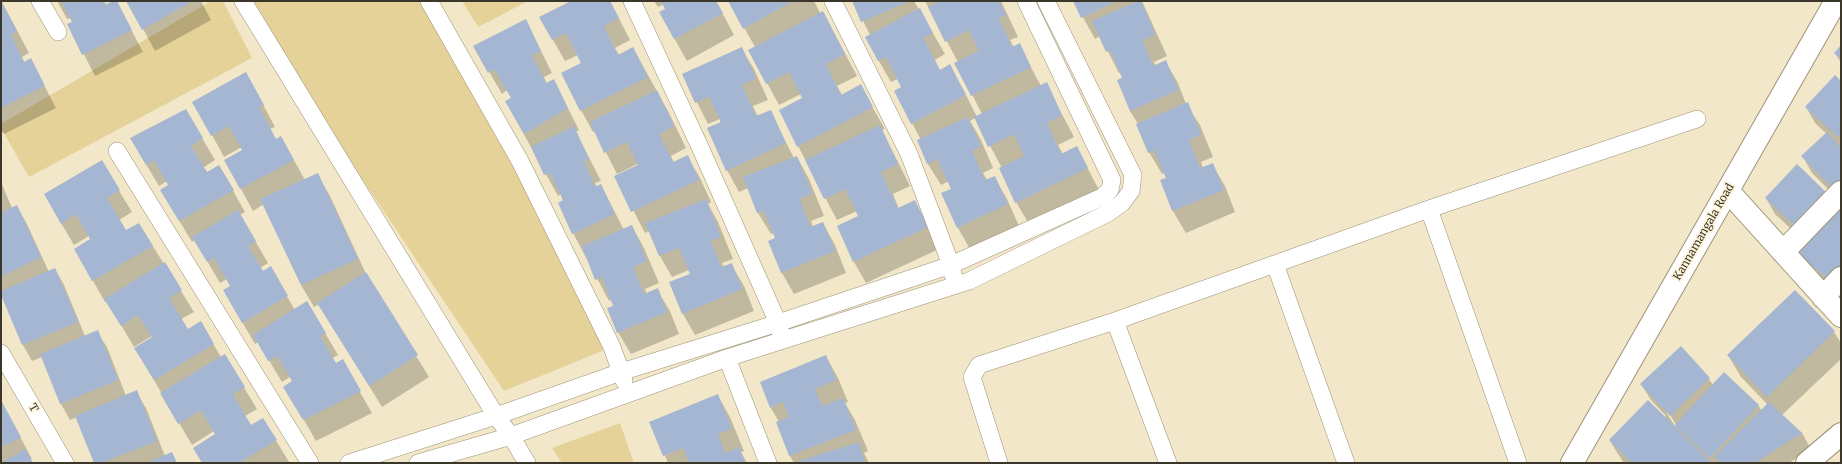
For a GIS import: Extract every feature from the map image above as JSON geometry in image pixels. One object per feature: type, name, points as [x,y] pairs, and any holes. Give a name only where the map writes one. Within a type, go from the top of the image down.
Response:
[{"type":"main road","name":"Kannamangala Road","points":[[1572,463],[1836,1]]},
{"type":"main road","points":[[1728,191],[1841,316]]},
{"type":"main road","points":[[1783,252],[1841,192]]},
{"type":"main road","points":[[1823,297],[1841,278]]},
{"type":"main road","points":[[1807,463],[1841,434]]},
{"type":"lane","points":[[40,1],[58,32]]},
{"type":"lane","points":[[243,1],[496,416],[527,463]]},
{"type":"lane","points":[[430,1],[520,161],[612,346],[628,393]]},
{"type":"lane","points":[[632,1],[778,323],[783,340]]},
{"type":"lane","points":[[833,1],[909,154],[951,265],[955,285]]},
{"type":"lane","points":[[349,463],[496,416],[622,372],[778,323],[951,265],[1102,197],[1110,190],[1112,180],[1026,1]]},
{"type":"lane","points":[[418,463],[510,436],[727,358],[969,281],[1108,213],[1122,203],[1131,191],[1133,175],[1046,1]]},
{"type":"lane","points":[[999,463],[972,377],[979,365],[1115,321],[1429,209],[1697,119]]},
{"type":"lane","points":[[117,151],[310,463]]},
{"type":"lane","points":[[1429,209],[1518,463]]},
{"type":"lane","points":[[1275,264],[1346,463]]},
{"type":"lane","points":[[1115,321],[1168,463]]},
{"type":"lane","name":"T","points":[[1,353],[65,463]]},
{"type":"lane","points":[[727,358],[768,463]]},
{"type":"shaded area","points":[[211,1],[223,1],[252,58],[29,177],[1,128],[1,124]]},
{"type":"shaded area","points":[[243,1],[428,1],[612,347],[504,391]]},
{"type":"shaded area","points":[[462,1],[528,1],[478,27]]},
{"type":"shaded area","points":[[620,423],[634,463],[562,463],[552,448]]},
{"type":"building","points":[[1,1],[17,31],[11,35],[24,62],[31,58],[45,86],[1,108]]},
{"type":"building","points":[[61,1],[103,1],[105,5],[113,1],[117,1],[132,30],[82,55],[67,24],[72,22]]},
{"type":"building","points":[[126,1],[193,1],[142,30]]},
{"type":"building","points":[[571,1],[610,1],[619,18],[604,26],[618,55],[633,47],[648,77],[580,111],[561,73],[581,63],[566,33],[552,40],[539,17]]},
{"type":"building","points":[[661,1],[716,1],[723,13],[674,39],[659,12],[665,9]]},
{"type":"building","points":[[728,1],[793,1],[743,29]]},
{"type":"building","points":[[852,1],[910,1],[861,22]]},
{"type":"building","points":[[940,1],[999,1],[1006,15],[999,18],[1012,47],[1020,43],[1031,67],[971,96],[954,63],[979,51],[969,30],[945,42],[928,7]]},
{"type":"building","points":[[1073,1],[1117,1],[1081,18]]},
{"type":"building","points":[[1141,1],[1155,34],[1143,40],[1153,66],[1166,60],[1178,90],[1130,111],[1117,80],[1122,78],[1110,50],[1106,52],[1092,21]]},
{"type":"building","points":[[920,8],[933,33],[923,38],[940,70],[950,64],[966,95],[911,124],[894,91],[901,87],[886,57],[878,61],[865,37]]},
{"type":"building","points":[[823,11],[845,54],[826,64],[841,95],[861,84],[873,107],[797,147],[779,110],[802,98],[789,72],[766,84],[748,50]]},
{"type":"building","points":[[526,19],[541,51],[532,55],[546,83],[554,79],[568,108],[524,134],[505,101],[511,98],[494,69],[488,73],[473,46]]},
{"type":"building","points":[[1841,45],[1841,59],[1834,53]]},
{"type":"building","points":[[742,47],[756,78],[742,85],[756,116],[771,110],[786,143],[726,171],[707,128],[721,122],[709,97],[695,103],[682,74]]},
{"type":"building","points":[[246,72],[264,105],[259,107],[276,139],[281,136],[294,160],[240,189],[224,160],[242,150],[229,126],[211,136],[192,102]]},
{"type":"building","points":[[1835,75],[1841,81],[1841,134],[1838,137],[1805,107]]},
{"type":"building","points":[[1047,82],[1062,115],[1047,123],[1061,154],[1077,146],[1088,168],[1015,203],[999,168],[1024,156],[1014,134],[988,147],[974,117]]},
{"type":"building","points":[[657,90],[674,126],[659,134],[673,162],[688,155],[699,180],[631,212],[614,176],[638,165],[627,142],[604,153],[590,122]]},
{"type":"building","points":[[1188,102],[1201,135],[1189,140],[1200,168],[1213,163],[1224,190],[1172,211],[1160,180],[1166,178],[1154,150],[1148,153],[1136,124]]},
{"type":"building","points":[[186,109],[203,138],[191,146],[207,172],[219,165],[234,190],[179,221],[160,190],[168,185],[154,160],[146,165],[130,138]]},
{"type":"building","points":[[968,117],[981,146],[972,151],[985,180],[995,176],[1008,204],[957,228],[941,193],[951,189],[937,159],[927,164],[917,140]]},
{"type":"building","points":[[880,125],[898,164],[881,172],[898,208],[915,200],[928,227],[853,262],[837,226],[858,216],[845,189],[824,199],[805,160]]},
{"type":"building","points":[[574,126],[589,159],[584,161],[595,187],[601,184],[615,214],[572,234],[558,203],[563,200],[550,173],[544,175],[531,147]]},
{"type":"building","points":[[1827,132],[1841,148],[1841,186],[1835,191],[1801,156]]},
{"type":"building","points":[[797,156],[812,194],[800,199],[810,227],[823,222],[835,251],[781,273],[768,241],[775,238],[764,211],[757,213],[743,177]]},
{"type":"building","points":[[102,160],[120,190],[107,198],[126,230],[139,223],[153,246],[92,281],[74,249],[90,239],[76,214],[61,224],[44,194]]},
{"type":"building","points":[[1797,164],[1829,195],[1797,228],[1765,198]]},
{"type":"building","points":[[318,173],[358,259],[301,285],[260,199]]},
{"type":"building","points":[[706,199],[721,237],[711,241],[721,267],[732,263],[742,289],[682,314],[669,282],[690,274],[679,248],[659,256],[645,223]]},
{"type":"building","points":[[1841,204],[1841,269],[1830,281],[1794,250]]},
{"type":"building","points":[[17,205],[41,257],[1,277],[1,213]]},
{"type":"building","points":[[238,210],[256,241],[248,246],[263,271],[271,266],[288,296],[242,323],[223,290],[230,286],[214,258],[207,262],[192,237]]},
{"type":"building","points":[[632,225],[647,261],[633,267],[644,294],[658,288],[667,312],[617,333],[607,308],[613,306],[602,277],[595,280],[582,246]]},
{"type":"building","points":[[165,262],[182,290],[169,298],[188,329],[201,321],[214,344],[154,380],[134,348],[152,337],[138,315],[121,326],[104,299]]},
{"type":"building","points":[[55,268],[78,322],[22,345],[1,295],[1,291]]},
{"type":"building","points":[[366,272],[418,355],[369,386],[317,303]]},
{"type":"building","points":[[1795,290],[1835,331],[1767,397],[1727,355]]},
{"type":"building","points":[[307,301],[326,333],[320,336],[336,363],[343,359],[361,391],[303,420],[283,387],[292,381],[277,356],[268,361],[253,335]]},
{"type":"building","points":[[98,330],[118,380],[60,404],[40,354]]},
{"type":"building","points":[[1681,346],[1710,378],[1670,416],[1640,384]]},
{"type":"building","points":[[225,354],[245,387],[233,394],[251,425],[263,418],[277,440],[239,463],[202,463],[193,448],[215,434],[201,410],[178,424],[160,393]]},
{"type":"building","points":[[826,355],[836,380],[815,389],[822,406],[843,398],[856,430],[789,456],[776,422],[789,417],[783,402],[770,408],[760,382]]},
{"type":"building","points":[[1724,372],[1759,405],[1710,458],[1675,425]]},
{"type":"building","points":[[137,390],[157,441],[101,463],[94,463],[75,416]]},
{"type":"building","points":[[718,394],[732,429],[718,434],[725,453],[739,447],[745,463],[689,463],[683,448],[663,456],[649,422]]},
{"type":"building","points":[[1,400],[21,437],[1,447]]},
{"type":"building","points":[[1648,400],[1712,463],[1632,463],[1609,440]]},
{"type":"building","points":[[1769,402],[1802,433],[1755,463],[1721,463],[1714,457]]},
{"type":"building","points":[[859,442],[865,463],[799,463],[799,461]]},
{"type":"building","points":[[25,449],[33,463],[1,463]]},
{"type":"building","points":[[172,452],[177,463],[147,463]]}]
